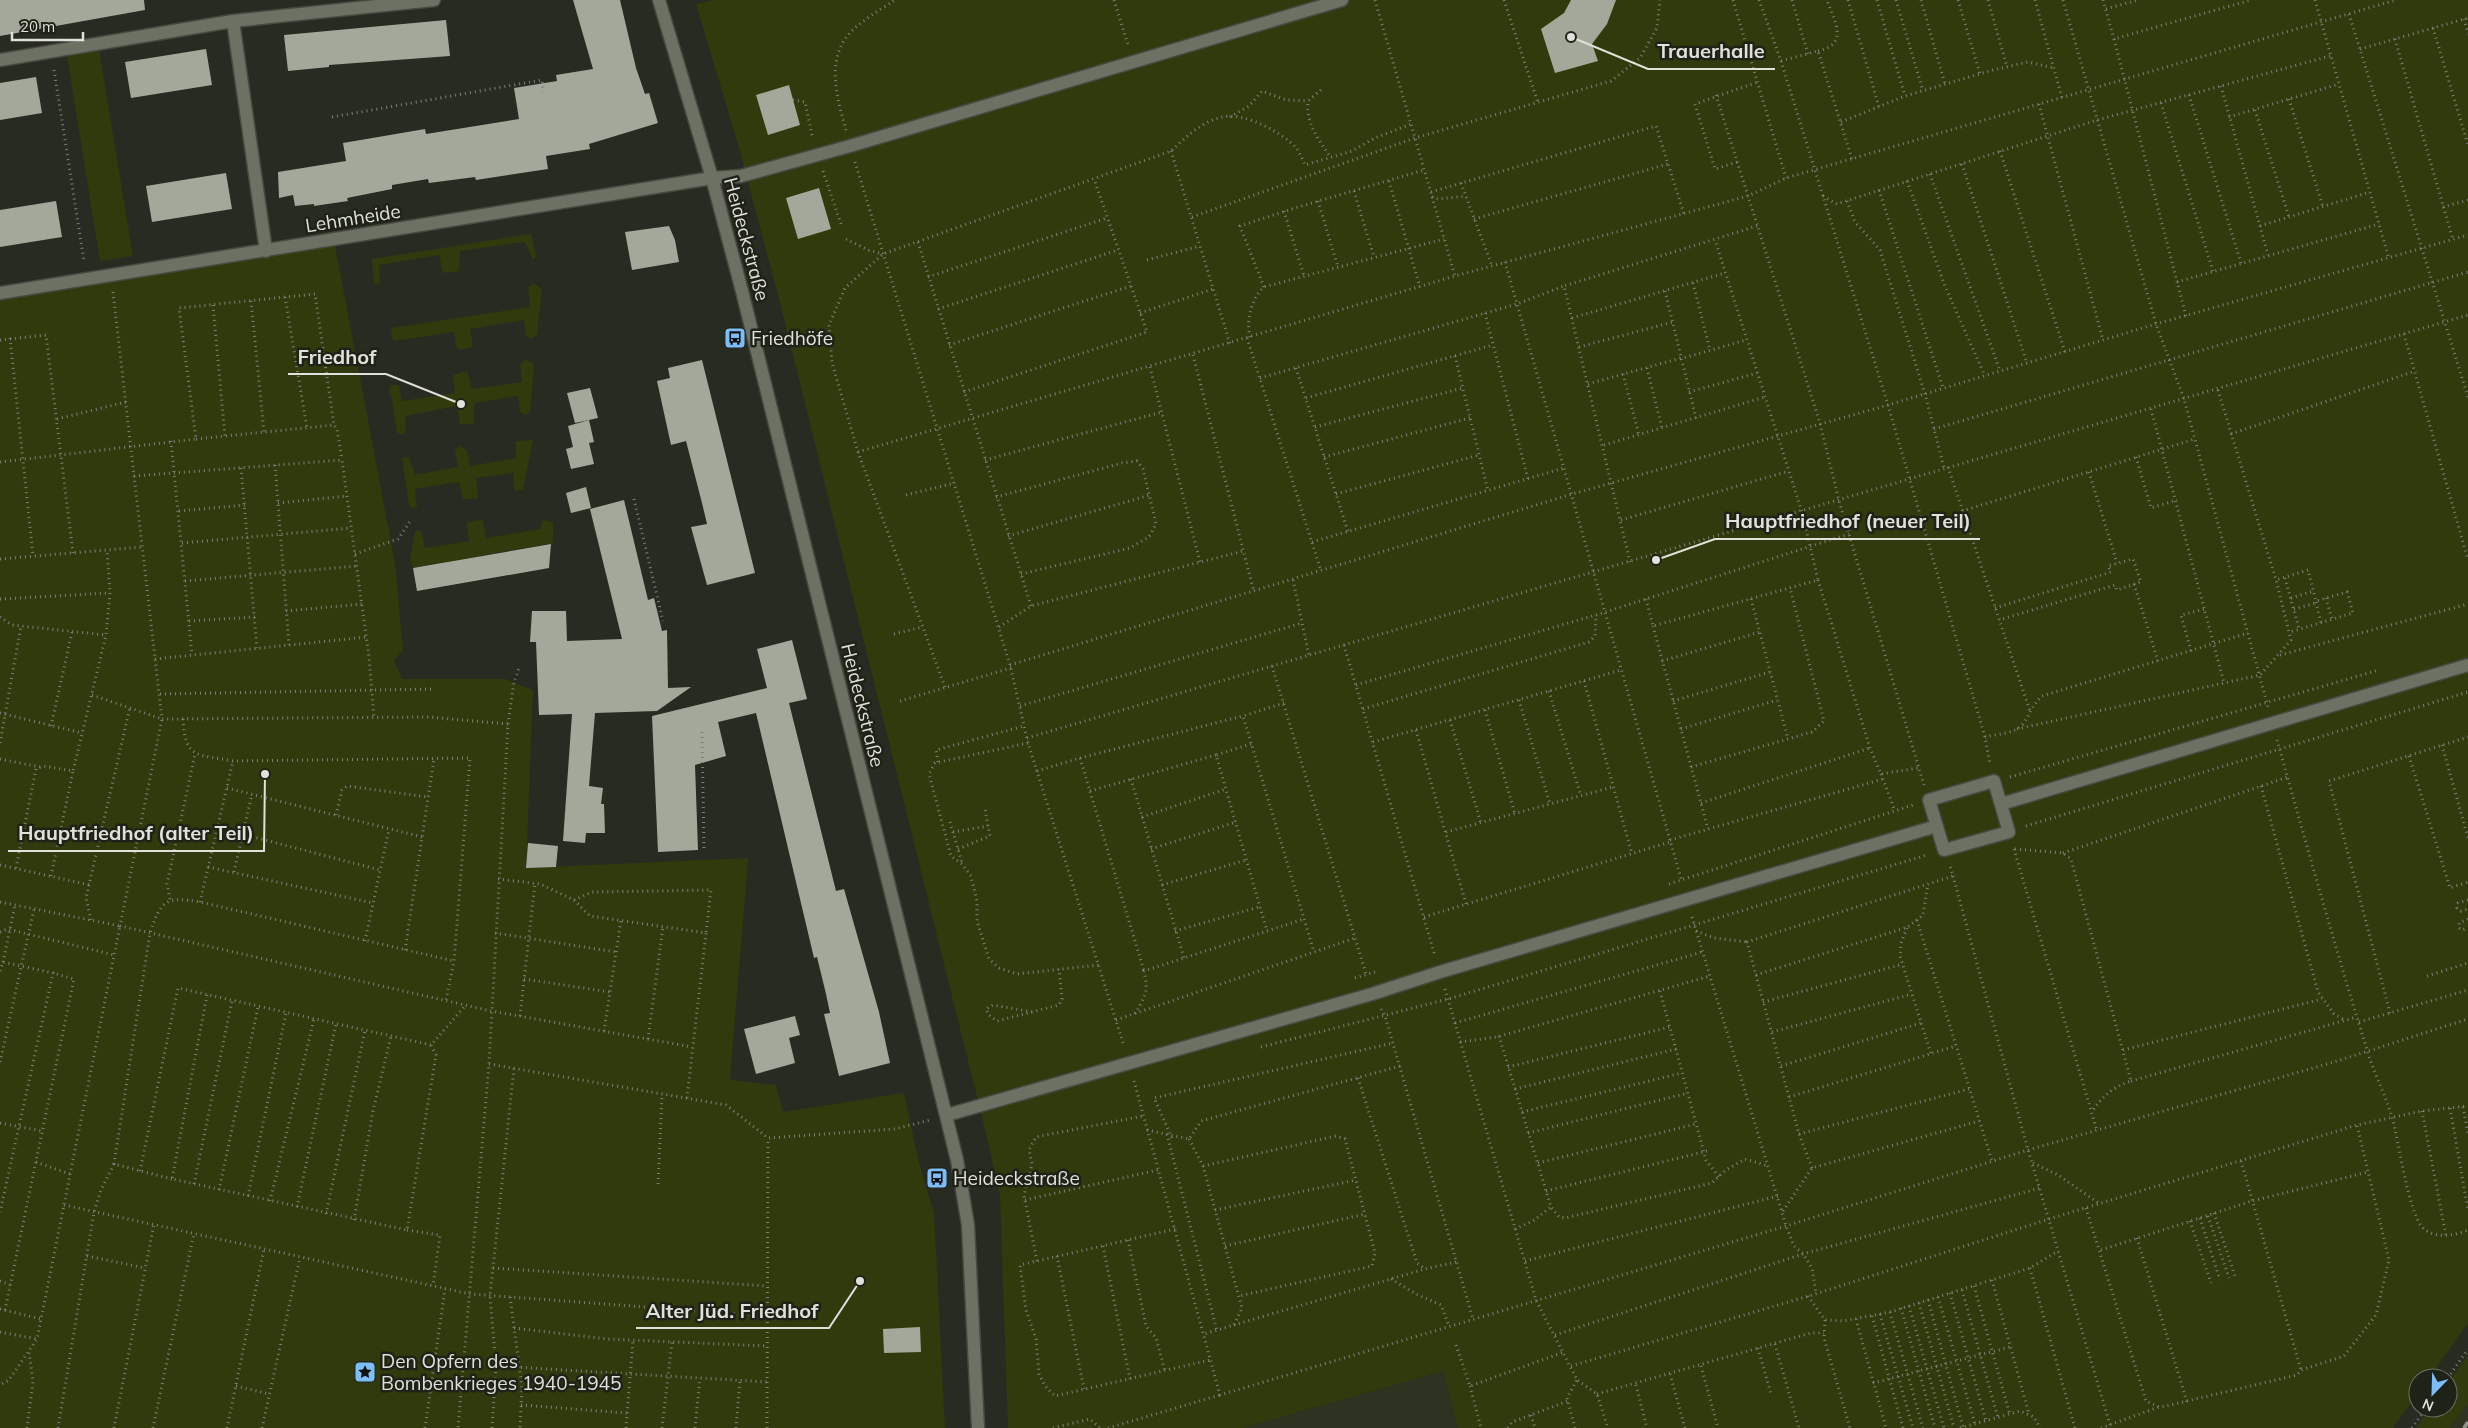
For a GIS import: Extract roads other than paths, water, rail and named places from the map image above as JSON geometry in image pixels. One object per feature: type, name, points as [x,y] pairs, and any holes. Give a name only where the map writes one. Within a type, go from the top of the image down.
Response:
[{"type":"street","points":[[0,60],[233,21],[434,0]]},
{"type":"street","name":"Heideckstraße","points":[[659,0],[712,178],[961,1175],[968,1224],[978,1428]]},
{"type":"street","name":"Lehmheide","points":[[0,293],[712,178],[740,176],[850,146],[1342,0]]},
{"type":"street","points":[[233,21],[266,250]]},
{"type":"street","points":[[2001,804],[2468,665]]},
{"type":"street","points":[[1994,781],[2009,832],[1944,850],[1937,826],[1929,800],[1994,781]]},
{"type":"street","points":[[946,1115],[1372,994],[1440,972],[1937,826]]},
{"type":"railway","points":[[2464,1428],[2468,1422]]},
{"type":"place","name":"Trauerhalle","points":[[1571,37]]},
{"type":"place","name":"Friedhöfe","points":[[735,338]]},
{"type":"place","name":"Friedhof","points":[[461,404]]},
{"type":"place","name":"Hauptfriedhof (neuer Teil)","points":[[1656,560]]},
{"type":"place","name":"Hauptfriedhof (alter Teil)","points":[[265,774]]},
{"type":"place","name":"Heideckstraße","points":[[937,1178]]},
{"type":"place","name":"Alter Jüd. Friedhof","points":[[860,1281]]},
{"type":"place","name":"Den Opfern des Bombenkrieges 1940-1945","points":[[365,1372]]}]
